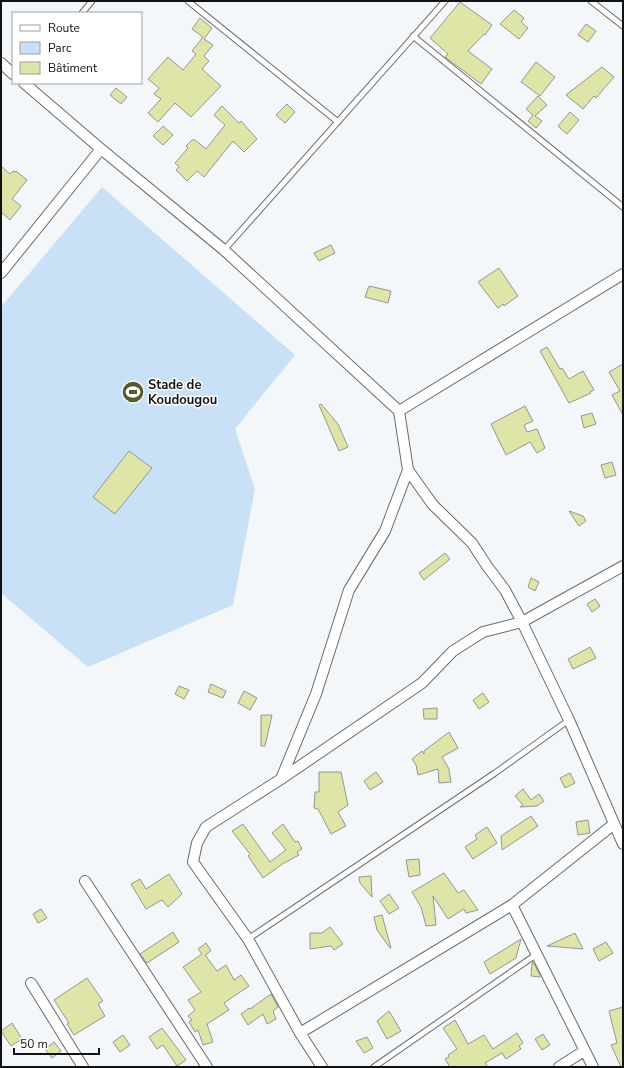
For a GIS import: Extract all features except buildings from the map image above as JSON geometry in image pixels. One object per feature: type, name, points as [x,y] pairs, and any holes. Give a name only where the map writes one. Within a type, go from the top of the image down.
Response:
[{"type":"street","points":[[1,63],[12,73]]},
{"type":"street","points":[[25,84],[101,149],[224,250],[399,411],[408,470],[433,505],[472,543],[505,590],[569,720],[623,844]]},
{"type":"street","points":[[1,273],[101,149]]},
{"type":"street","points":[[399,411],[623,274]]},
{"type":"street","points":[[280,779],[316,694],[349,590],[385,531],[408,470]]},
{"type":"street","points":[[322,1067],[300,1034],[248,939],[193,862],[197,843],[206,827],[422,683],[453,651],[483,632],[522,622],[623,566]]},
{"type":"street","points":[[300,1034],[512,905],[614,824]]},
{"type":"street","points":[[86,881],[207,1067]]},
{"type":"street","points":[[512,905],[593,1067]]},
{"type":"street","points":[[31,982],[83,1067]]},
{"type":"street","points":[[559,1067],[584,1051]]},
{"type":"lane","points":[[83,12],[92,1]]},
{"type":"lane","points":[[188,1],[338,122]]},
{"type":"lane","points":[[224,250],[445,1]]},
{"type":"lane","points":[[591,1],[623,26]]},
{"type":"lane","points":[[413,36],[623,207]]},
{"type":"lane","points":[[248,939],[495,773],[569,720]]},
{"type":"lane","points":[[374,1067],[537,954]]},
{"type":"green space","name":"Stade de Koudougou","points":[[102,187],[295,355],[235,429],[255,489],[233,605],[88,667],[1,593],[1,307]]},
{"type":"place","name":"Stade de Koudougou","points":[[133,392]]}]
